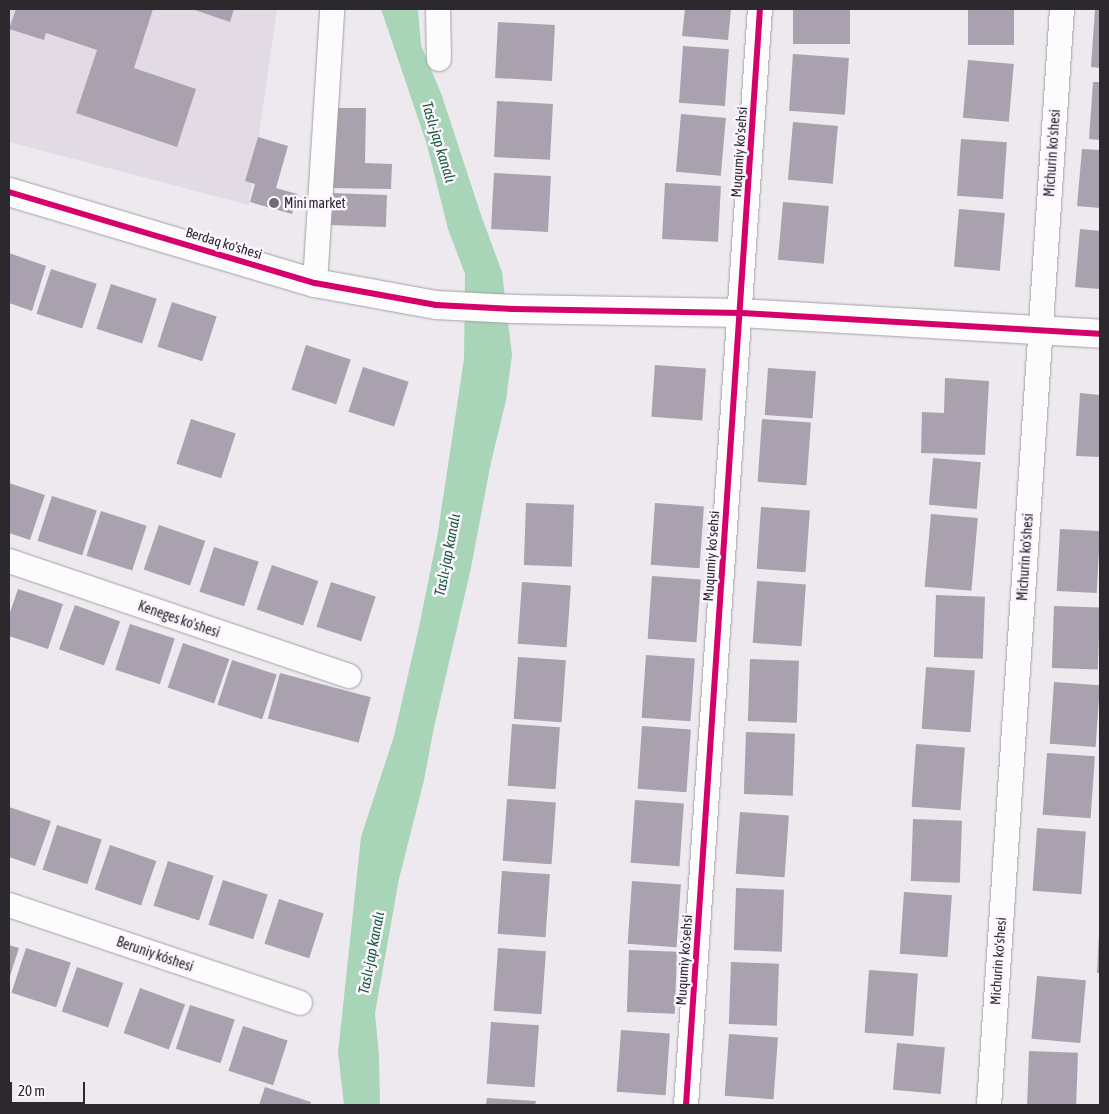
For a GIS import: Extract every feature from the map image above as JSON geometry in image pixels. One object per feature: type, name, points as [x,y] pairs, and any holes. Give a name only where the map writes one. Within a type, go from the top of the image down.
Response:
[{"type":"street","points":[[315,284],[332,9]]},
{"type":"street","points":[[438,9],[439,59]]},
{"type":"street","name":"Muqumiy ko'sehsi","points":[[686,1105],[741,313],[760,9]]},
{"type":"street","name":"Michurin ko'shesi","points":[[989,1105],[1062,9]]},
{"type":"street","name":"Berdaq ko'shesi","points":[[9,192],[315,284],[436,305],[513,309],[741,313],[1100,334]]},
{"type":"street","name":"Keneges ko'shesi","points":[[9,561],[349,676]]},
{"type":"street","name":"Beruniy kóshesi","points":[[9,905],[300,1004]]},
{"type":"shaded area","points":[[9,9],[277,9],[249,205],[9,142]]},
{"type":"water","name":"Taslı-jap kanalı","points":[[381,9],[418,9],[421,45],[442,96],[502,272],[512,355],[506,400],[490,467],[471,568],[434,727],[424,780],[399,879],[375,1013],[379,1056],[380,1105],[344,1105],[338,1053],[361,837],[394,736],[419,627],[437,538],[464,359],[465,274],[448,229],[427,145]]},
{"type":"building","points":[[16,9],[153,9],[134,68],[196,89],[177,147],[76,113],[97,50],[46,33],[44,40],[9,29]]},
{"type":"building","points":[[192,9],[234,9],[230,22]]},
{"type":"building","points":[[685,9],[731,9],[728,40],[682,36]]},
{"type":"building","points":[[793,9],[850,9],[850,44],[793,44]]},
{"type":"building","points":[[968,9],[1014,9],[1014,45],[968,45]]},
{"type":"building","points":[[1095,9],[1100,10],[1100,68],[1091,67]]},
{"type":"building","points":[[498,22],[555,25],[552,81],[495,78]]},
{"type":"building","points":[[683,46],[729,49],[725,106],[679,103]]},
{"type":"building","points":[[793,54],[849,58],[845,115],[789,111]]},
{"type":"building","points":[[968,60],[1014,64],[1009,122],[963,118]]},
{"type":"building","points":[[1093,82],[1100,82],[1100,140],[1089,139]]},
{"type":"building","points":[[497,101],[553,104],[550,160],[494,157]]},
{"type":"building","points":[[334,108],[366,108],[365,163],[392,164],[391,189],[332,188]]},
{"type":"building","points":[[681,114],[726,118],[721,176],[676,172]]},
{"type":"building","points":[[793,122],[838,126],[833,184],[788,180]]},
{"type":"building","points":[[258,137],[288,146],[276,188],[297,194],[292,214],[250,202],[255,184],[245,181]]},
{"type":"building","points":[[961,139],[1007,142],[1003,199],[957,196]]},
{"type":"building","points":[[1082,149],[1100,150],[1100,208],[1077,206]]},
{"type":"building","points":[[494,173],[551,176],[548,232],[491,229]]},
{"type":"building","points":[[665,183],[721,186],[718,242],[662,239]]},
{"type":"building","points":[[331,193],[387,195],[386,227],[330,225]]},
{"type":"building","points":[[783,202],[829,206],[824,264],[778,260]]},
{"type":"building","points":[[959,209],[1005,213],[1000,271],[954,267]]},
{"type":"building","points":[[1080,229],[1100,231],[1100,289],[1075,287]]},
{"type":"building","points":[[9,253],[46,266],[32,311],[9,303]]},
{"type":"building","points":[[51,269],[97,284],[82,329],[36,314]]},
{"type":"building","points":[[111,284],[157,299],[142,344],[96,329]]},
{"type":"building","points":[[172,302],[217,317],[202,361],[157,347]]},
{"type":"building","points":[[306,345],[351,360],[336,404],[291,390]]},
{"type":"building","points":[[655,365],[706,369],[702,420],[651,417]]},
{"type":"building","points":[[363,367],[409,382],[394,427],[348,412]]},
{"type":"building","points":[[768,368],[816,371],[813,418],[765,415]]},
{"type":"building","points":[[945,378],[989,381],[985,455],[921,453],[922,412],[944,413]]},
{"type":"building","points":[[1080,393],[1100,395],[1100,457],[1076,456]]},
{"type":"building","points":[[191,419],[236,434],[221,478],[176,464]]},
{"type":"building","points":[[762,419],[811,422],[806,485],[758,482]]},
{"type":"building","points":[[933,458],[981,462],[977,509],[929,505]]},
{"type":"building","points":[[9,483],[45,495],[30,540],[9,533]]},
{"type":"building","points":[[52,496],[97,511],[82,555],[37,541]]},
{"type":"building","points":[[526,503],[574,505],[572,567],[524,565]]},
{"type":"building","points":[[655,503],[704,506],[700,568],[651,565]]},
{"type":"building","points":[[761,507],[810,510],[806,572],[757,569]]},
{"type":"building","points":[[101,511],[147,526],[132,571],[86,556]]},
{"type":"building","points":[[931,514],[978,518],[971,591],[925,587]]},
{"type":"building","points":[[159,525],[205,541],[190,585],[144,569]]},
{"type":"building","points":[[1060,529],[1100,531],[1097,593],[1057,591]]},
{"type":"building","points":[[214,547],[259,562],[244,606],[199,592]]},
{"type":"building","points":[[272,565],[318,581],[303,625],[257,609]]},
{"type":"building","points":[[652,576],[701,579],[696,642],[648,639]]},
{"type":"building","points":[[757,581],[806,584],[802,646],[753,643]]},
{"type":"building","points":[[331,582],[376,597],[361,641],[316,627]]},
{"type":"building","points":[[522,582],[571,585],[567,647],[518,644]]},
{"type":"building","points":[[18,589],[63,604],[48,649],[9,636],[9,615]]},
{"type":"building","points":[[936,595],[985,597],[983,659],[934,657]]},
{"type":"building","points":[[75,605],[120,621],[104,666],[59,649]]},
{"type":"building","points":[[1054,606],[1100,608],[1098,670],[1052,668]]},
{"type":"building","points":[[130,624],[175,639],[160,684],[115,670]]},
{"type":"building","points":[[183,643],[229,659],[214,703],[168,687]]},
{"type":"building","points":[[646,655],[695,658],[690,721],[642,718]]},
{"type":"building","points":[[518,657],[566,660],[562,722],[514,719]]},
{"type":"building","points":[[750,659],[799,661],[797,723],[748,721]]},
{"type":"building","points":[[232,660],[277,675],[262,719],[217,705]]},
{"type":"building","points":[[926,667],[975,670],[971,732],[922,729]]},
{"type":"building","points":[[280,673],[371,697],[359,743],[268,718]]},
{"type":"building","points":[[1054,682],[1100,685],[1096,747],[1050,744]]},
{"type":"building","points":[[512,724],[560,727],[556,789],[508,786]]},
{"type":"building","points":[[642,726],[691,729],[686,792],[638,789]]},
{"type":"building","points":[[746,732],[795,734],[793,796],[744,794]]},
{"type":"building","points":[[916,744],[965,747],[960,810],[912,807]]},
{"type":"building","points":[[1047,753],[1095,756],[1091,818],[1043,815]]},
{"type":"building","points":[[507,799],[556,802],[552,864],[503,861]]},
{"type":"building","points":[[635,800],[684,803],[679,866],[631,863]]},
{"type":"building","points":[[9,807],[51,821],[35,866],[9,857]]},
{"type":"building","points":[[740,812],[789,815],[785,877],[736,874]]},
{"type":"building","points":[[913,819],[962,821],[960,883],[911,881]]},
{"type":"building","points":[[57,825],[102,840],[87,884],[42,870]]},
{"type":"building","points":[[1037,828],[1086,831],[1081,894],[1033,891]]},
{"type":"building","points":[[110,845],[156,861],[141,905],[95,889]]},
{"type":"building","points":[[168,861],[214,876],[199,921],[153,906]]},
{"type":"building","points":[[502,871],[550,874],[545,937],[498,934]]},
{"type":"building","points":[[223,880],[268,895],[253,939],[208,925]]},
{"type":"building","points":[[632,881],[681,884],[676,947],[628,944]]},
{"type":"building","points":[[736,888],[784,890],[782,952],[734,950]]},
{"type":"building","points":[[904,892],[952,895],[948,957],[900,954]]},
{"type":"building","points":[[279,899],[324,914],[309,958],[264,944]]},
{"type":"building","points":[[1099,934],[1100,973],[1097,973]]},
{"type":"building","points":[[9,945],[19,948],[9,979]]},
{"type":"building","points":[[26,948],[71,963],[56,1007],[11,993]]},
{"type":"building","points":[[498,948],[546,951],[541,1014],[494,1011]]},
{"type":"building","points":[[629,950],[677,952],[675,1014],[627,1012]]},
{"type":"building","points":[[731,962],[779,964],[777,1026],[729,1024]]},
{"type":"building","points":[[77,967],[123,983],[108,1027],[62,1011]]},
{"type":"building","points":[[869,970],[918,973],[913,1036],[865,1033]]},
{"type":"building","points":[[1037,976],[1086,980],[1080,1043],[1032,1039]]},
{"type":"building","points":[[140,988],[185,1004],[169,1050],[124,1033]]},
{"type":"building","points":[[190,1005],[235,1020],[220,1063],[176,1049]]},
{"type":"building","points":[[491,1022],[539,1025],[535,1087],[487,1084]]},
{"type":"building","points":[[243,1026],[288,1041],[273,1085],[228,1071]]},
{"type":"building","points":[[621,1030],[670,1033],[666,1095],[617,1092]]},
{"type":"building","points":[[729,1034],[778,1037],[774,1099],[725,1096]]},
{"type":"building","points":[[897,1043],[945,1047],[941,1094],[893,1090]]},
{"type":"building","points":[[1029,1051],[1078,1053],[1076,1105],[1027,1105]]},
{"type":"building","points":[[265,1087],[311,1102],[310,1105],[259,1105]]},
{"type":"building","points":[[487,1098],[536,1101],[535,1105],[486,1105]]},
{"type":"cycle path","points":[[686,1105],[760,9]]},
{"type":"cycle path","points":[[9,192],[315,283],[436,305],[513,309],[741,313],[1100,334]]},
{"type":"place","name":"Mini market","points":[[274,203]]}]
